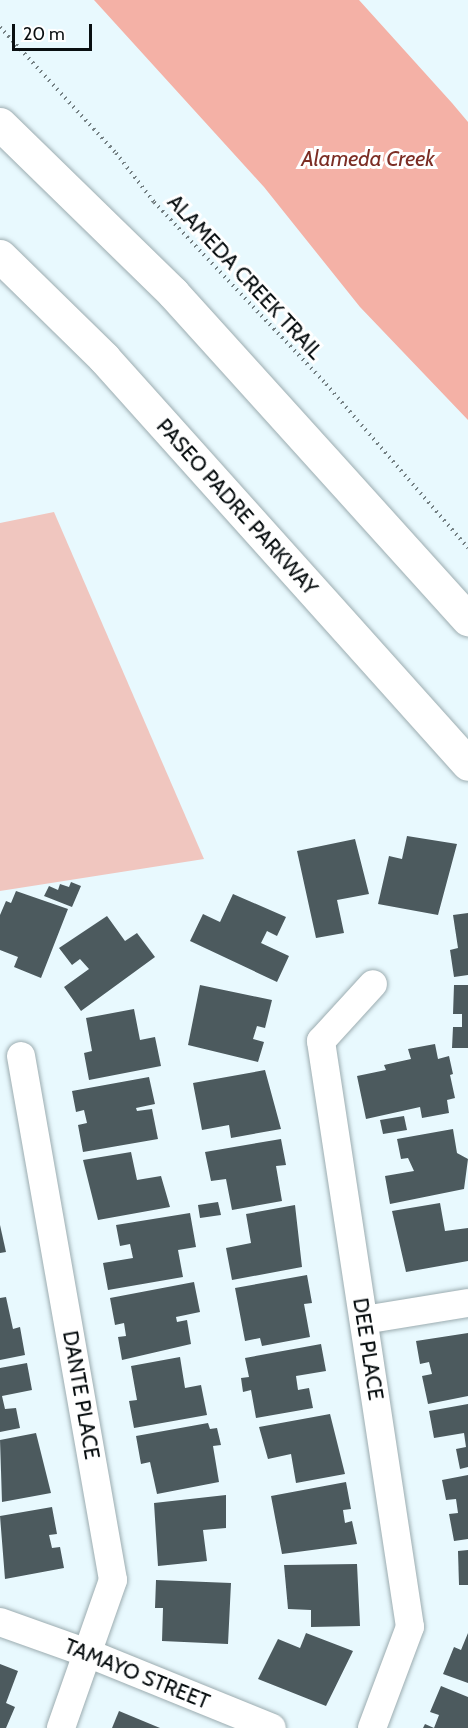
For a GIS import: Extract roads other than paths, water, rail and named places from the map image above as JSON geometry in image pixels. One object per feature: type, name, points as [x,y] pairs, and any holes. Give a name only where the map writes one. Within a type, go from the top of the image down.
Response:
[{"type":"main road","points":[[0,124],[172,293],[468,619]]},
{"type":"main road","name":"PASEO PADRE PARKWAY","points":[[0,256],[104,358],[468,764]]},
{"type":"street","name":"DEE PLACE","points":[[372,1728],[410,1627],[321,1041],[373,984]]},
{"type":"street","name":"DANTE PLACE","points":[[21,1056],[113,1580],[90,1654],[61,1728]]},
{"type":"street","points":[[364,1320],[468,1303]]},
{"type":"street","name":"TAMAYO STREET","points":[[0,1622],[90,1654],[272,1728]]},
{"type":"water","name":"Alameda Creek","points":[[94,0],[359,0],[452,103],[468,122],[468,420],[360,307],[264,187]]}]
